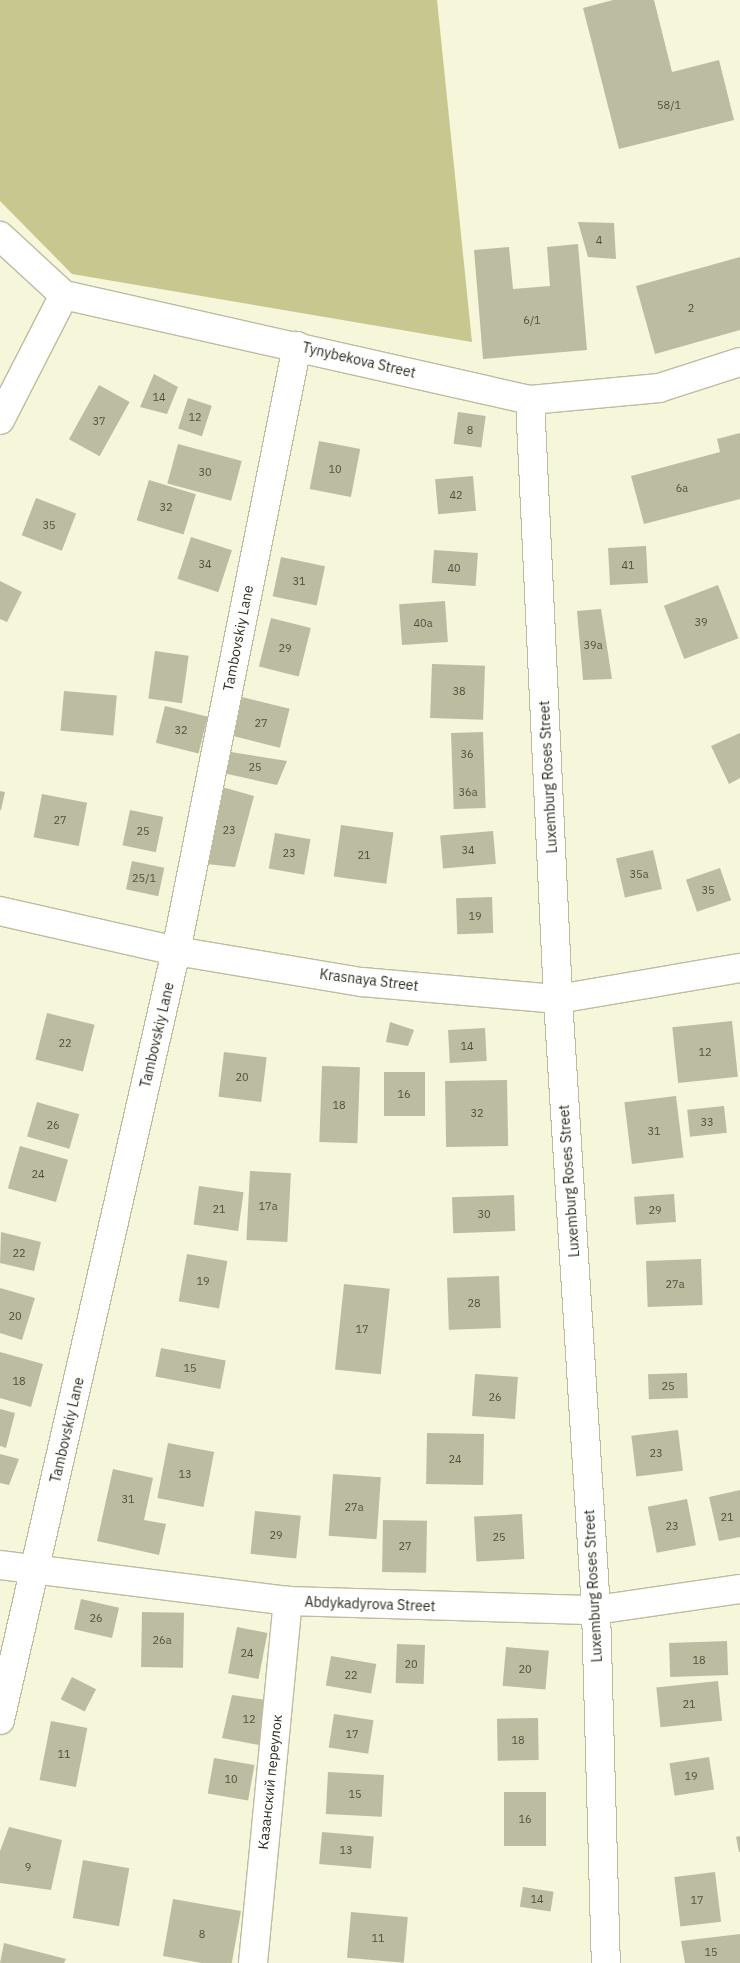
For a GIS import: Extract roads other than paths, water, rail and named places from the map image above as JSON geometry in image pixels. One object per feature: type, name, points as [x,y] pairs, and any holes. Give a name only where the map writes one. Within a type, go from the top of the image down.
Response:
[{"type":"street","points":[[0,236],[64,295],[0,420]]},
{"type":"street","name":"Tynybekova Street","points":[[64,295],[530,400],[659,388],[740,362]]},
{"type":"street","name":"Tambovskiy Lane","points":[[0,1720],[176,951],[297,346]]},
{"type":"street","name":"Luxemburg Roses Street","points":[[530,400],[558,1000],[596,1610],[606,1963]]},
{"type":"street","name":"Krasnaya Street","points":[[0,911],[176,951],[362,982],[558,1000],[740,968]]},
{"type":"street","name":"Abdykadyrova Street","points":[[0,1565],[288,1601],[596,1610],[740,1589]]},
{"type":"street","name":"Казанский переулок","points":[[253,1963],[288,1601]]}]
